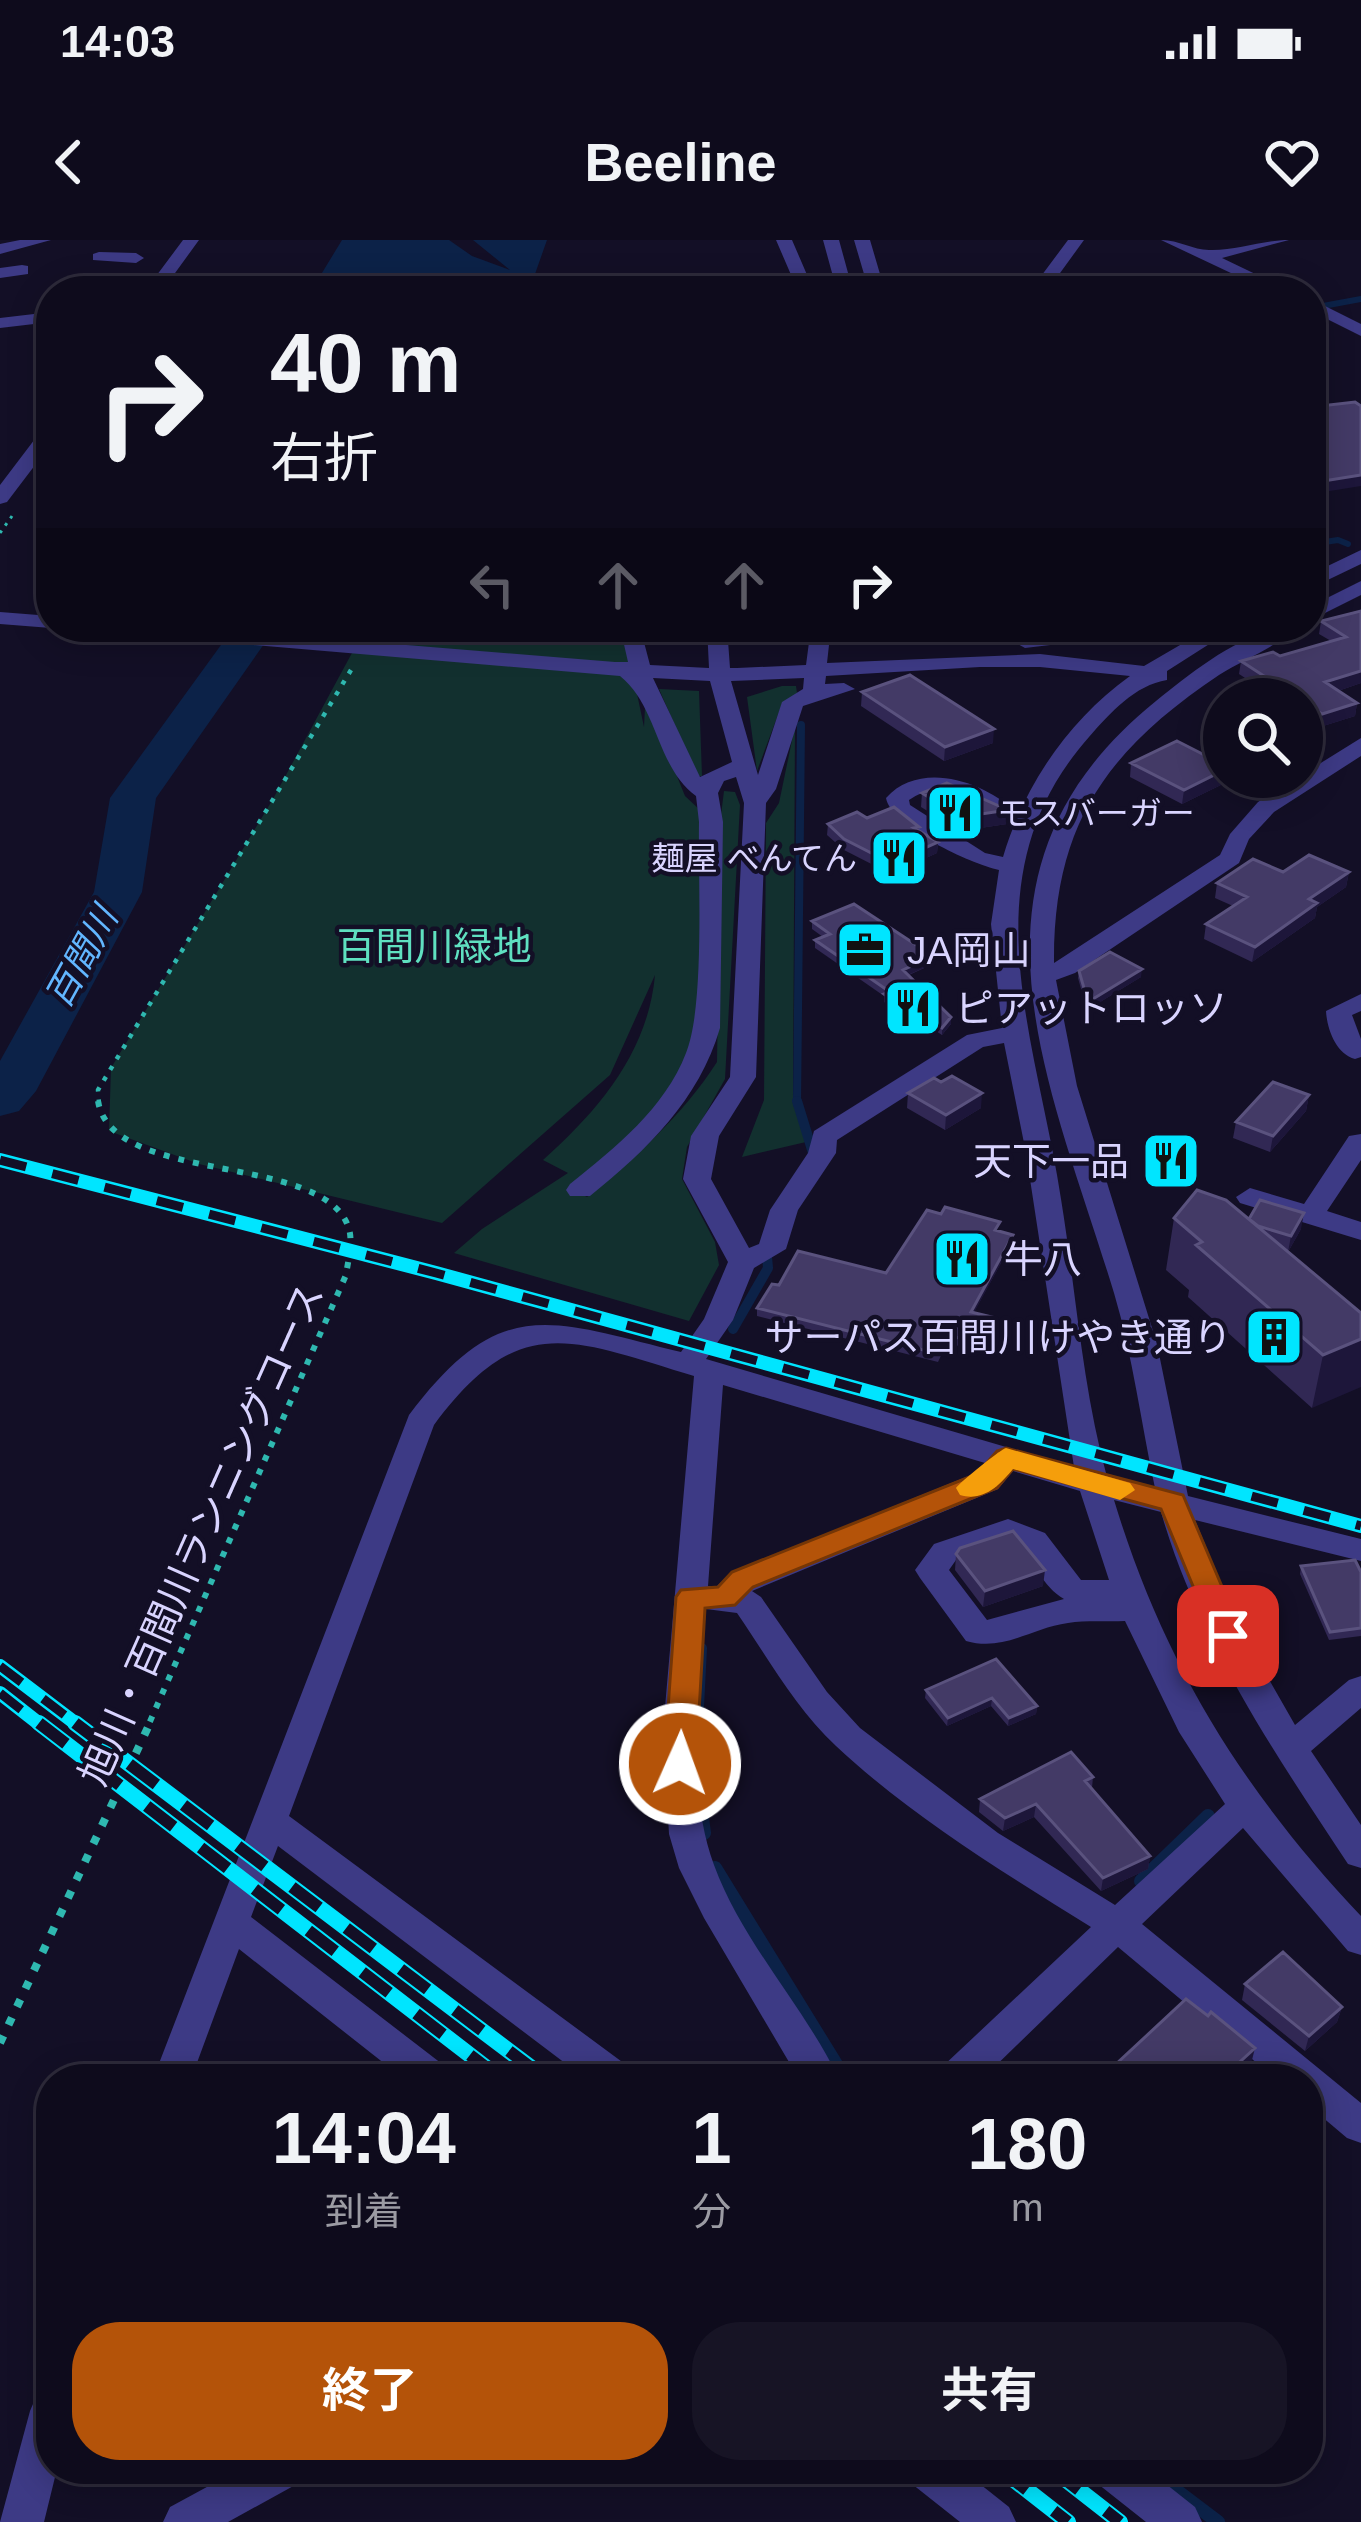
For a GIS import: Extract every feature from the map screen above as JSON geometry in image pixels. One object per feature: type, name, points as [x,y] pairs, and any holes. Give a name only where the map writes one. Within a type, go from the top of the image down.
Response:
[{"type":"street","points":[[0,249],[44,240]]},
{"type":"street","points":[[112,240],[95,261],[136,258]]},
{"type":"street","points":[[164,276],[191,240]]},
{"type":"street","points":[[784,240],[800,276]]},
{"type":"street","points":[[814,240],[823,252],[834,247]]},
{"type":"street","points":[[862,240],[873,276]]},
{"type":"street","points":[[1044,276],[1052,257],[1076,240]]},
{"type":"street","points":[[1169,240],[1250,276]]},
{"type":"street","points":[[1206,256],[1281,240]]},
{"type":"street","points":[[0,273],[22,271]]},
{"type":"street","points":[[1326,306],[1361,304]]},
{"type":"street","points":[[1326,311],[1361,331]]},
{"type":"street","points":[[0,323],[36,319]]},
{"type":"street","points":[[2,493],[36,449]]},
{"type":"street","points":[[1326,574],[1361,556]]},
{"type":"street","points":[[1326,606],[1361,587]]},
{"type":"street","points":[[1326,599],[1361,605]]},
{"type":"street","points":[[0,618],[36,621]]},
{"type":"street","points":[[293,642],[719,675],[790,675],[1045,658],[1189,682]]},
{"type":"street","points":[[634,642],[644,684],[690,781],[707,793]]},
{"type":"street","points":[[718,642],[719,675],[755,803],[743,1077],[706,1136],[697,1179],[758,1255]]},
{"type":"street","points":[[813,692],[818,642]]},
{"type":"street","points":[[816,658],[1022,642]]},
{"type":"street","points":[[1199,642],[1145,672],[1066,747],[1029,817],[1012,866],[1006,905],[1008,1004],[1040,1150],[1079,1422],[1136,1598],[1167,1676],[1212,1757],[1314,1890],[1361,1940]]},
{"type":"street","points":[[1260,642],[1189,682],[1150,714],[1076,802],[1051,859],[1042,905],[1045,976],[1084,1164],[1136,1318],[1172,1502],[1244,1671],[1290,1750],[1361,1853]]},
{"type":"street","points":[[602,653],[644,684]]},
{"type":"street","points":[[755,803],[765,789],[793,702],[813,692],[956,680]]},
{"type":"street","points":[[1045,976],[1066,968],[1216,869],[1231,858],[1234,839],[1275,802],[1357,754]]},
{"type":"street","points":[[580,1190],[610,1167],[681,1090],[701,1060],[707,1028],[711,822],[707,793],[716,776],[742,766]]},
{"type":"street","points":[[1012,866],[976,858],[899,808],[897,797],[905,790],[938,781],[954,784],[997,810],[1029,817]]},
{"type":"street","points":[[1355,1051],[1340,1026],[1339,1011],[1361,1002]]},
{"type":"street","points":[[811,2064],[717,1908],[687,1834],[680,1730],[707,1597],[698,1367],[718,1320],[794,1189],[822,1153],[824,1137],[976,1040],[1014,1034]]},
{"type":"street","points":[[1312,1213],[1359,1142]]},
{"type":"street","points":[[1250,1197],[1361,1231]]},
{"type":"street","points":[[177,2064],[420,1422],[450,1382],[480,1354],[515,1336],[558,1332],[698,1367],[1096,1485],[1361,1550]]},
{"type":"street","points":[[707,1597],[987,1481],[1006,1457]]},
{"type":"street","points":[[1076,1601],[1037,1542],[1019,1532],[999,1532],[945,1552],[931,1570],[971,1635],[1026,1644],[1076,1601],[1136,1598]]},
{"type":"street","points":[[707,1597],[749,1604],[815,1701],[848,1737],[985,1843],[1116,1924],[1285,2064]]},
{"type":"street","points":[[1290,1750],[1361,1689]]},
{"type":"street","points":[[971,2064],[1228,1819],[1251,1807]]},
{"type":"street","points":[[269,1820],[595,2064]]},
{"type":"street","points":[[230,1920],[413,2064]]},
{"type":"street","points":[[1323,2095],[1361,2126]]},
{"type":"street","points":[[22,2522],[36,2468]]},
{"type":"street","points":[[185,2522],[255,2484]]},
{"type":"street","points":[[945,2484],[994,2522]]},
{"type":"street","points":[[1132,2484],[1180,2522]]},
{"type":"path","name":"旭川・百間川ランニングコース","points":[[0,2043],[139,1747],[346,1275],[349,1227],[333,1205],[306,1191],[133,1147],[109,1131],[97,1112],[98,1090],[355,662]]},
{"type":"green space","name":"百間川緑地","points":[[358,642],[626,642],[644,727],[645,707],[649,707],[685,796],[701,811],[705,828],[704,965],[694,1035],[669,1091],[570,1188],[587,1197],[623,1167],[689,1100],[717,1062],[721,815],[724,791],[735,792],[740,805],[725,1079],[687,1147],[682,1179],[715,1242],[719,1265],[689,1321],[454,1253],[568,1173],[543,1160],[617,1078],[642,1029],[655,975],[610,1075],[442,1223],[199,1164],[109,1131],[111,1068],[273,799]]},
{"type":"green space","points":[[796,686],[797,693],[782,704],[757,771],[747,697]]},
{"type":"green space","points":[[659,689],[699,691],[702,776],[697,776]]},
{"type":"green space","points":[[795,726],[793,1095],[806,1142],[742,1157],[764,1100],[766,823],[779,803]]},
{"type":"water","points":[[342,240],[449,240],[472,256],[510,270],[473,240],[547,240],[534,276],[320,276]]},
{"type":"building","points":[[1355,402],[1361,406],[1361,475],[1326,481],[1326,405]]},
{"type":"building","points":[[1361,611],[1361,671],[1325,682],[1357,703],[1323,714],[1323,678],[1267,678],[1241,661],[1273,652],[1280,656],[1346,637],[1326,620]]},
{"type":"building","points":[[910,675],[994,729],[945,747],[862,692]]},
{"type":"building","points":[[1177,741],[1203,754],[1203,780],[1184,790],[1131,763]]},
{"type":"building","points":[[947,783],[1008,810],[961,817],[922,793]]},
{"type":"building","points":[[894,807],[919,827],[914,828],[938,842],[891,863],[844,839],[828,824],[857,812],[867,818]]},
{"type":"building","points":[[1309,855],[1349,872],[1309,899],[1317,903],[1255,947],[1206,924],[1247,897],[1217,883],[1253,859],[1283,872]]},
{"type":"building","points":[[854,904],[933,956],[903,970],[951,1017],[942,1028],[922,1014],[916,1017],[884,994],[890,992],[815,940],[830,934],[812,921]]},
{"type":"building","points":[[1110,952],[1142,969],[1088,1002],[1079,971]]},
{"type":"building","points":[[952,1076],[982,1093],[946,1115],[908,1093],[934,1078],[941,1082]]},
{"type":"building","points":[[1273,1082],[1309,1095],[1273,1136],[1236,1122]]},
{"type":"building","points":[[1197,1190],[1226,1200],[1361,1313],[1361,1339],[1323,1355],[1196,1245],[1202,1242],[1174,1218]]},
{"type":"building","points":[[1260,1200],[1304,1213],[1291,1236],[1249,1219]]},
{"type":"building","points":[[945,1207],[1000,1222],[995,1230],[1013,1235],[971,1312],[992,1317],[980,1344],[948,1335],[939,1354],[757,1308],[772,1284],[779,1285],[798,1251],[886,1273],[927,1210],[941,1214]]},
{"type":"building","points":[[1013,1531],[1045,1570],[985,1591],[956,1554],[960,1548]]},
{"type":"building","points":[[1355,1560],[1361,1572],[1361,1628],[1330,1632],[1301,1566]]},
{"type":"building","points":[[996,1659],[1037,1706],[1009,1718],[992,1698],[948,1718],[926,1690]]},
{"type":"building","points":[[1071,1752],[1093,1777],[1085,1781],[1150,1856],[1103,1878],[1036,1804],[1005,1818],[980,1799]]},
{"type":"building","points":[[1283,1952],[1342,2007],[1309,2036],[1245,1984]]},
{"type":"building","points":[[1186,1999],[1208,2016],[1211,2012],[1255,2048],[1237,2064],[1116,2064]]},
{"type":"waterway","points":[[1326,305],[1361,299]]},
{"type":"waterway","points":[[1326,542],[1348,544]]},
{"type":"waterway","name":"百間川","points":[[0,1100],[10,1091],[118,892],[133,798],[244,642]]},
{"type":"waterway","points":[[797,1101],[801,725]]},
{"type":"waterway","points":[[797,1101],[813,1153]]},
{"type":"waterway","points":[[733,1329],[768,1268],[766,1246]]},
{"type":"waterway","points":[[698,1726],[702,1648]]},
{"type":"waterway","points":[[698,1723],[696,1772],[704,1833]]},
{"type":"waterway","points":[[1141,1881],[1208,1816]]},
{"type":"waterway","points":[[715,1868],[836,2064]]},
{"type":"waterway","points":[[1168,2484],[1218,2522]]},
{"type":"railway","points":[[0,1160],[436,1273],[1361,1526]]},
{"type":"railway","points":[[0,1666],[79,1726]]},
{"type":"railway","points":[[0,1693],[42,1726]]},
{"type":"railway","points":[[39,1723],[482,2064]]},
{"type":"railway","points":[[75,1723],[526,2064]]},
{"type":"railway","points":[[1019,2484],[1068,2522]]},
{"type":"railway","points":[[1071,2484],[1120,2522]]},
{"type":"slow traffic","points":[[970,1488],[987,1481],[1006,1457],[1120,1490]]},
{"type":"place","name":"モスバーガー","points":[[955,813]]},
{"type":"place","name":"麺屋 べんてん","points":[[899,858]]},
{"type":"place","name":"JA岡山","points":[[865,950]]},
{"type":"place","name":"ピアットロッソ","points":[[913,1008]]},
{"type":"place","name":"天下一品","points":[[1171,1161]]},
{"type":"place","name":"牛八","points":[[962,1259]]},
{"type":"place","name":"サーパス百間川けやき通り","points":[[1274,1337]]},
{"type":"route","points":[[680,1764],[691,1597],[725,1598],[742,1580],[987,1481],[1006,1457],[1172,1502],[1228,1636]]}]
